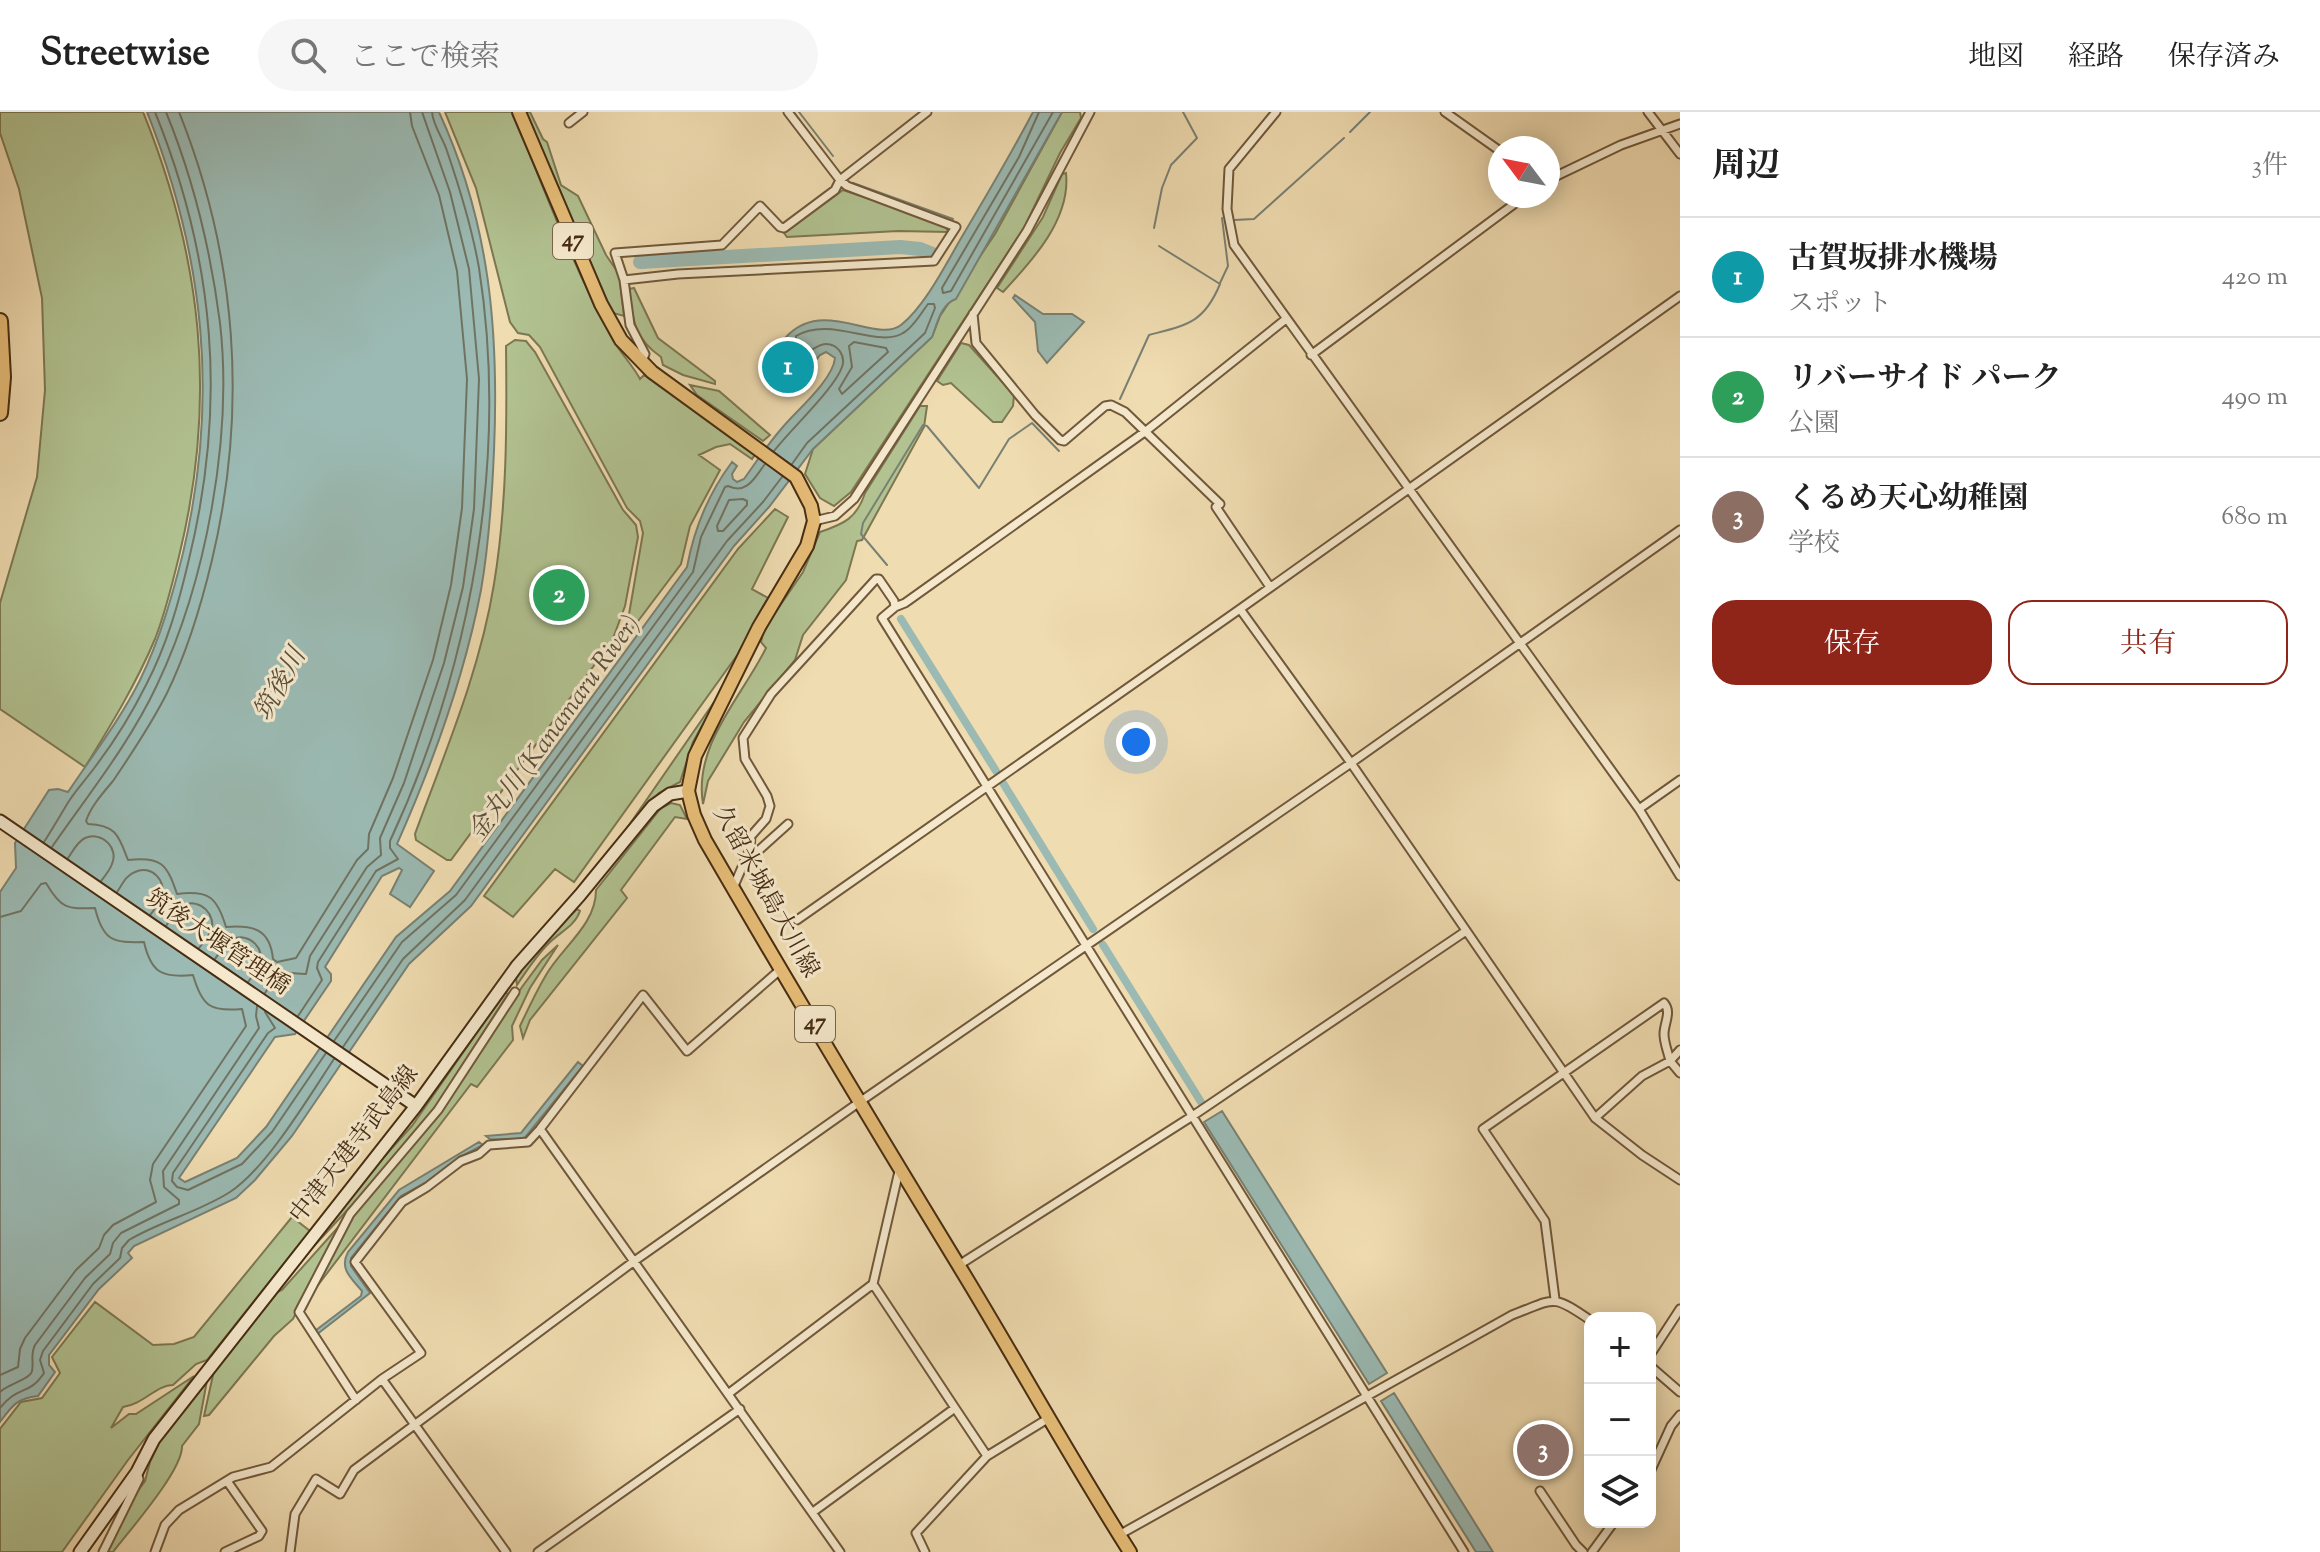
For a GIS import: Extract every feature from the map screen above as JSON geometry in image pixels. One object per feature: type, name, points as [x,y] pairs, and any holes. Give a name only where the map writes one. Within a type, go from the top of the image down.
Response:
[{"type":"highway","points":[[0,321],[3,377],[0,413]]},
{"type":"main road","name":"47","points":[[519,112],[601,304],[621,340],[641,363],[796,477],[811,506],[814,521]]},
{"type":"main road","name":"久留米城島大川線","points":[[814,521],[807,546],[759,627],[695,756],[688,791],[694,815],[705,840],[861,1101],[899,1171],[959,1265],[1130,1552]]},
{"type":"main road","name":"中津天建寺武島線","points":[[80,1552],[137,1472],[154,1439],[517,966],[653,806],[670,794],[688,791]]},
{"type":"main road","name":"筑後大堰管理橋","points":[[0,821],[413,1104]]},
{"type":"street","points":[[569,123],[583,112]]},
{"type":"street","points":[[624,280],[694,273],[934,261],[956,227],[847,186],[788,112]]},
{"type":"street","points":[[641,363],[645,354],[630,325],[624,280],[615,253],[722,245],[760,206],[784,228],[835,190],[840,180],[927,112]]},
{"type":"street","points":[[814,521],[835,516],[854,499],[1027,231],[1090,112]]},
{"type":"street","points":[[1276,112],[1232,163],[1227,176],[1227,209],[1234,245],[1639,809],[1680,876]]},
{"type":"street","points":[[1445,112],[1488,142]]},
{"type":"street","points":[[1648,112],[1680,154]]},
{"type":"street","points":[[1560,174],[1621,145],[1680,124]]},
{"type":"street","points":[[1311,355],[1509,208]]},
{"type":"street","points":[[797,920],[1680,296]]},
{"type":"street","points":[[973,314],[976,343],[1035,415],[1060,440],[1064,441],[1105,406],[1111,405],[1125,412],[1220,504],[1216,507],[1270,587]]},
{"type":"street","points":[[1286,319],[1146,431],[882,618],[1464,1552]]},
{"type":"street","points":[[290,1552],[295,1514],[316,1479],[340,1494],[354,1470],[633,1262],[1351,763],[1680,530]]},
{"type":"street","points":[[733,888],[750,849],[751,836],[766,819],[770,806],[742,749],[748,726],[771,694],[876,579],[894,601],[895,607]]},
{"type":"street","points":[[1240,609],[1351,763],[1595,1118],[1680,1180]]},
{"type":"street","points":[[1639,809],[1680,780]]},
{"type":"street","points":[[750,849],[758,851],[788,824]]},
{"type":"street","points":[[959,1265],[1194,1115],[1466,931]]},
{"type":"street","points":[[155,1552],[170,1518],[227,1481],[247,1472],[271,1467],[382,1379],[421,1353],[355,1262],[402,1202],[489,1145],[528,1142],[643,995],[687,1051],[782,968]]},
{"type":"street","points":[[356,1400],[299,1312],[350,1214],[438,1110],[515,992]]},
{"type":"street","points":[[1555,1299],[1545,1221],[1483,1129],[1664,1003],[1668,1008],[1664,1034],[1670,1061],[1680,1073]]},
{"type":"street","points":[[1595,1118],[1642,1076],[1670,1061],[1680,1050]]},
{"type":"street","points":[[540,1129],[840,1552]]},
{"type":"street","points":[[728,1394],[873,1284],[899,1171]]},
{"type":"street","points":[[873,1284],[987,1456]]},
{"type":"street","points":[[1119,1535],[1512,1315],[1555,1299],[1584,1316]]},
{"type":"street","points":[[1656,1346],[1680,1309]]},
{"type":"street","points":[[1656,1371],[1680,1392]]},
{"type":"street","points":[[382,1379],[506,1552]]},
{"type":"street","points":[[813,1512],[955,1408]]},
{"type":"street","points":[[538,1552],[740,1409]]},
{"type":"street","points":[[1656,1459],[1671,1426],[1680,1415]]},
{"type":"street","points":[[925,1552],[916,1533],[987,1456],[1049,1418]]},
{"type":"street","points":[[103,1552],[139,1479],[137,1472]]},
{"type":"street","points":[[225,1552],[259,1536],[262,1531],[227,1481]]},
{"type":"street","points":[[1540,1491],[1583,1552]]},
{"type":"street","points":[[1592,1552],[1610,1528]]},
{"type":"green space","points":[[0,112],[143,112],[179,221],[198,329],[198,439],[191,495],[172,585],[148,656],[85,767],[0,709],[0,603],[37,477],[45,390],[42,298],[19,189],[0,133]]},
{"type":"green space","points":[[445,112],[513,112],[584,283],[612,338],[640,379],[644,375],[756,453],[752,459],[730,444],[699,455],[720,470],[690,526],[681,564],[620,645],[627,626],[643,533],[640,521],[627,508],[540,347],[529,335],[518,333],[510,322],[476,188]]},
{"type":"green space","points":[[524,112],[530,112],[547,142],[561,185],[578,196],[606,255],[619,274],[624,316],[613,313],[605,302]]},
{"type":"green space","points":[[1062,112],[1080,112],[1081,118],[1060,153],[1024,228],[851,492],[834,506],[820,498],[805,474],[813,449],[932,337],[940,316],[995,234]]},
{"type":"green space","points":[[1066,173],[1066,190],[1056,223],[1037,253],[1003,292],[997,288],[1043,217],[1062,174]]},
{"type":"green space","points":[[843,190],[945,224],[948,232],[898,231],[787,237],[784,233]]},
{"type":"green space","points":[[634,288],[658,338],[715,384],[683,375],[663,365],[661,357],[645,342],[636,327],[629,289]]},
{"type":"green space","points":[[515,340],[526,341],[535,352],[623,510],[636,525],[638,537],[625,606],[612,641],[451,860],[447,860],[416,840],[415,834],[460,711],[488,616],[504,495],[506,346]]},
{"type":"green space","points":[[961,343],[969,345],[1014,395],[1013,406],[1002,422],[993,422],[951,383],[943,385],[937,381]]},
{"type":"green space","points":[[690,385],[719,391],[770,435],[763,441],[697,395]]},
{"type":"green space","points":[[920,406],[927,406],[924,427],[862,540],[857,541],[846,580],[803,635],[795,660],[744,722],[708,781],[703,804],[705,762],[722,722],[766,648],[761,642],[764,629],[803,572],[820,532],[843,523],[858,509]]},
{"type":"green space","points":[[775,509],[788,517],[752,589],[768,598],[738,654],[574,882],[555,869],[513,917],[484,896],[738,549]]},
{"type":"green space","points":[[721,692],[693,742],[680,782],[659,793],[616,844]]},
{"type":"green space","points":[[671,803],[680,805],[687,819],[675,817],[621,890],[627,898],[530,1020],[523,1038],[520,1026],[529,1007],[542,981],[584,925],[595,903],[596,890],[661,808]]},
{"type":"green space","points":[[577,909],[580,911],[575,921],[544,948],[517,985],[516,978],[530,957]]},
{"type":"green space","points":[[558,945],[530,988],[512,1026],[513,1040],[477,1087],[471,1084],[312,1293],[351,1219],[441,1111],[522,987]]},
{"type":"green space","points":[[505,992],[508,994],[433,1111],[393,1161],[287,1275],[412,1126]]},
{"type":"green space","points":[[292,1217],[310,1231],[207,1360],[196,1364],[173,1385],[123,1407],[111,1428],[194,1376],[128,1460],[62,1552],[0,1552],[0,1429],[21,1402],[42,1398],[60,1373],[52,1357],[95,1302],[153,1345],[174,1344],[194,1337]]},
{"type":"green space","points":[[341,1224],[293,1319],[274,1336],[209,1415],[204,1416],[215,1366],[271,1295],[282,1290]]},
{"type":"green space","points":[[208,1375],[199,1424],[182,1446],[174,1470],[113,1552],[106,1552],[124,1510],[145,1481],[160,1440]]},
{"type":"water","name":"筑後川","points":[[147,112],[439,112],[470,195],[480,236],[488,278],[495,363],[492,486],[481,590],[466,655],[446,720],[397,844],[434,871],[410,907],[390,894],[402,870],[399,868],[382,876],[325,967],[331,974],[331,981],[295,1034],[275,1037],[179,1178],[185,1182],[237,1158],[266,1127],[396,937],[450,891],[687,567],[703,512],[732,462],[737,466],[732,474],[733,479],[737,482],[744,479],[777,434],[828,376],[835,358],[826,352],[813,364],[782,342],[797,328],[813,321],[829,320],[877,329],[901,325],[934,286],[1033,112],[1062,112],[956,299],[943,310],[932,337],[813,449],[769,507],[734,546],[471,906],[409,964],[292,1136],[236,1198],[134,1246],[128,1253],[132,1258],[99,1289],[49,1355],[49,1365],[55,1372],[38,1396],[16,1404],[0,1422],[0,892],[16,868],[15,843],[49,790],[68,792],[106,738],[147,665],[165,618],[183,553],[201,440],[203,385],[193,275],[167,167]]},
{"type":"water","points":[[1015,295],[1043,314],[1072,314],[1084,322],[1047,363],[1038,351],[1035,322],[1013,298]]},
{"type":"water","points":[[578,1062],[583,1066],[523,1140],[490,1139],[486,1136],[521,1133]]},
{"type":"water","points":[[1222,1111],[1387,1373],[1369,1384],[1204,1122]]},
{"type":"water","points":[[479,1142],[483,1145],[401,1196],[351,1258],[351,1266],[370,1293],[316,1335],[315,1331],[361,1296],[362,1291],[346,1268],[348,1252],[399,1190]]},
{"type":"water","points":[[1394,1393],[1493,1552],[1476,1552],[1381,1401]]},
{"type":"waterway","points":[[799,112],[833,156]]},
{"type":"waterway","points":[[1154,228],[1162,188],[1171,165],[1197,138],[1183,112]]},
{"type":"waterway","points":[[1350,132],[1370,112]]},
{"type":"waterway","points":[[1234,220],[1254,219],[1344,138]]},
{"type":"waterway","points":[[853,183],[953,219]]},
{"type":"waterway","points":[[1220,283],[1228,266],[1222,218]]},
{"type":"waterway","points":[[1120,399],[1149,335],[1184,325],[1201,315],[1220,284],[1159,246]]},
{"type":"waterway","points":[[640,262],[900,247],[920,249],[935,255]]},
{"type":"waterway","points":[[887,565],[861,534],[863,523],[923,425],[979,488],[1009,439],[1032,423],[1059,451]]},
{"type":"waterway","points":[[901,619],[996,771]]},
{"type":"waterway","points":[[1003,783],[1093,929]]},
{"type":"waterway","points":[[1103,945],[1201,1102]]},
{"type":"place","name":"古賀坂排水機場","points":[[788,367]]},
{"type":"place","name":"リバーサイド パーク","points":[[559,595]]},
{"type":"place","name":"くるめ天心幼稚園","points":[[1543,1450]]},
{"type":"water label","name":"金丸川 (Kanamaru River)","points":[[555,729]]}]
